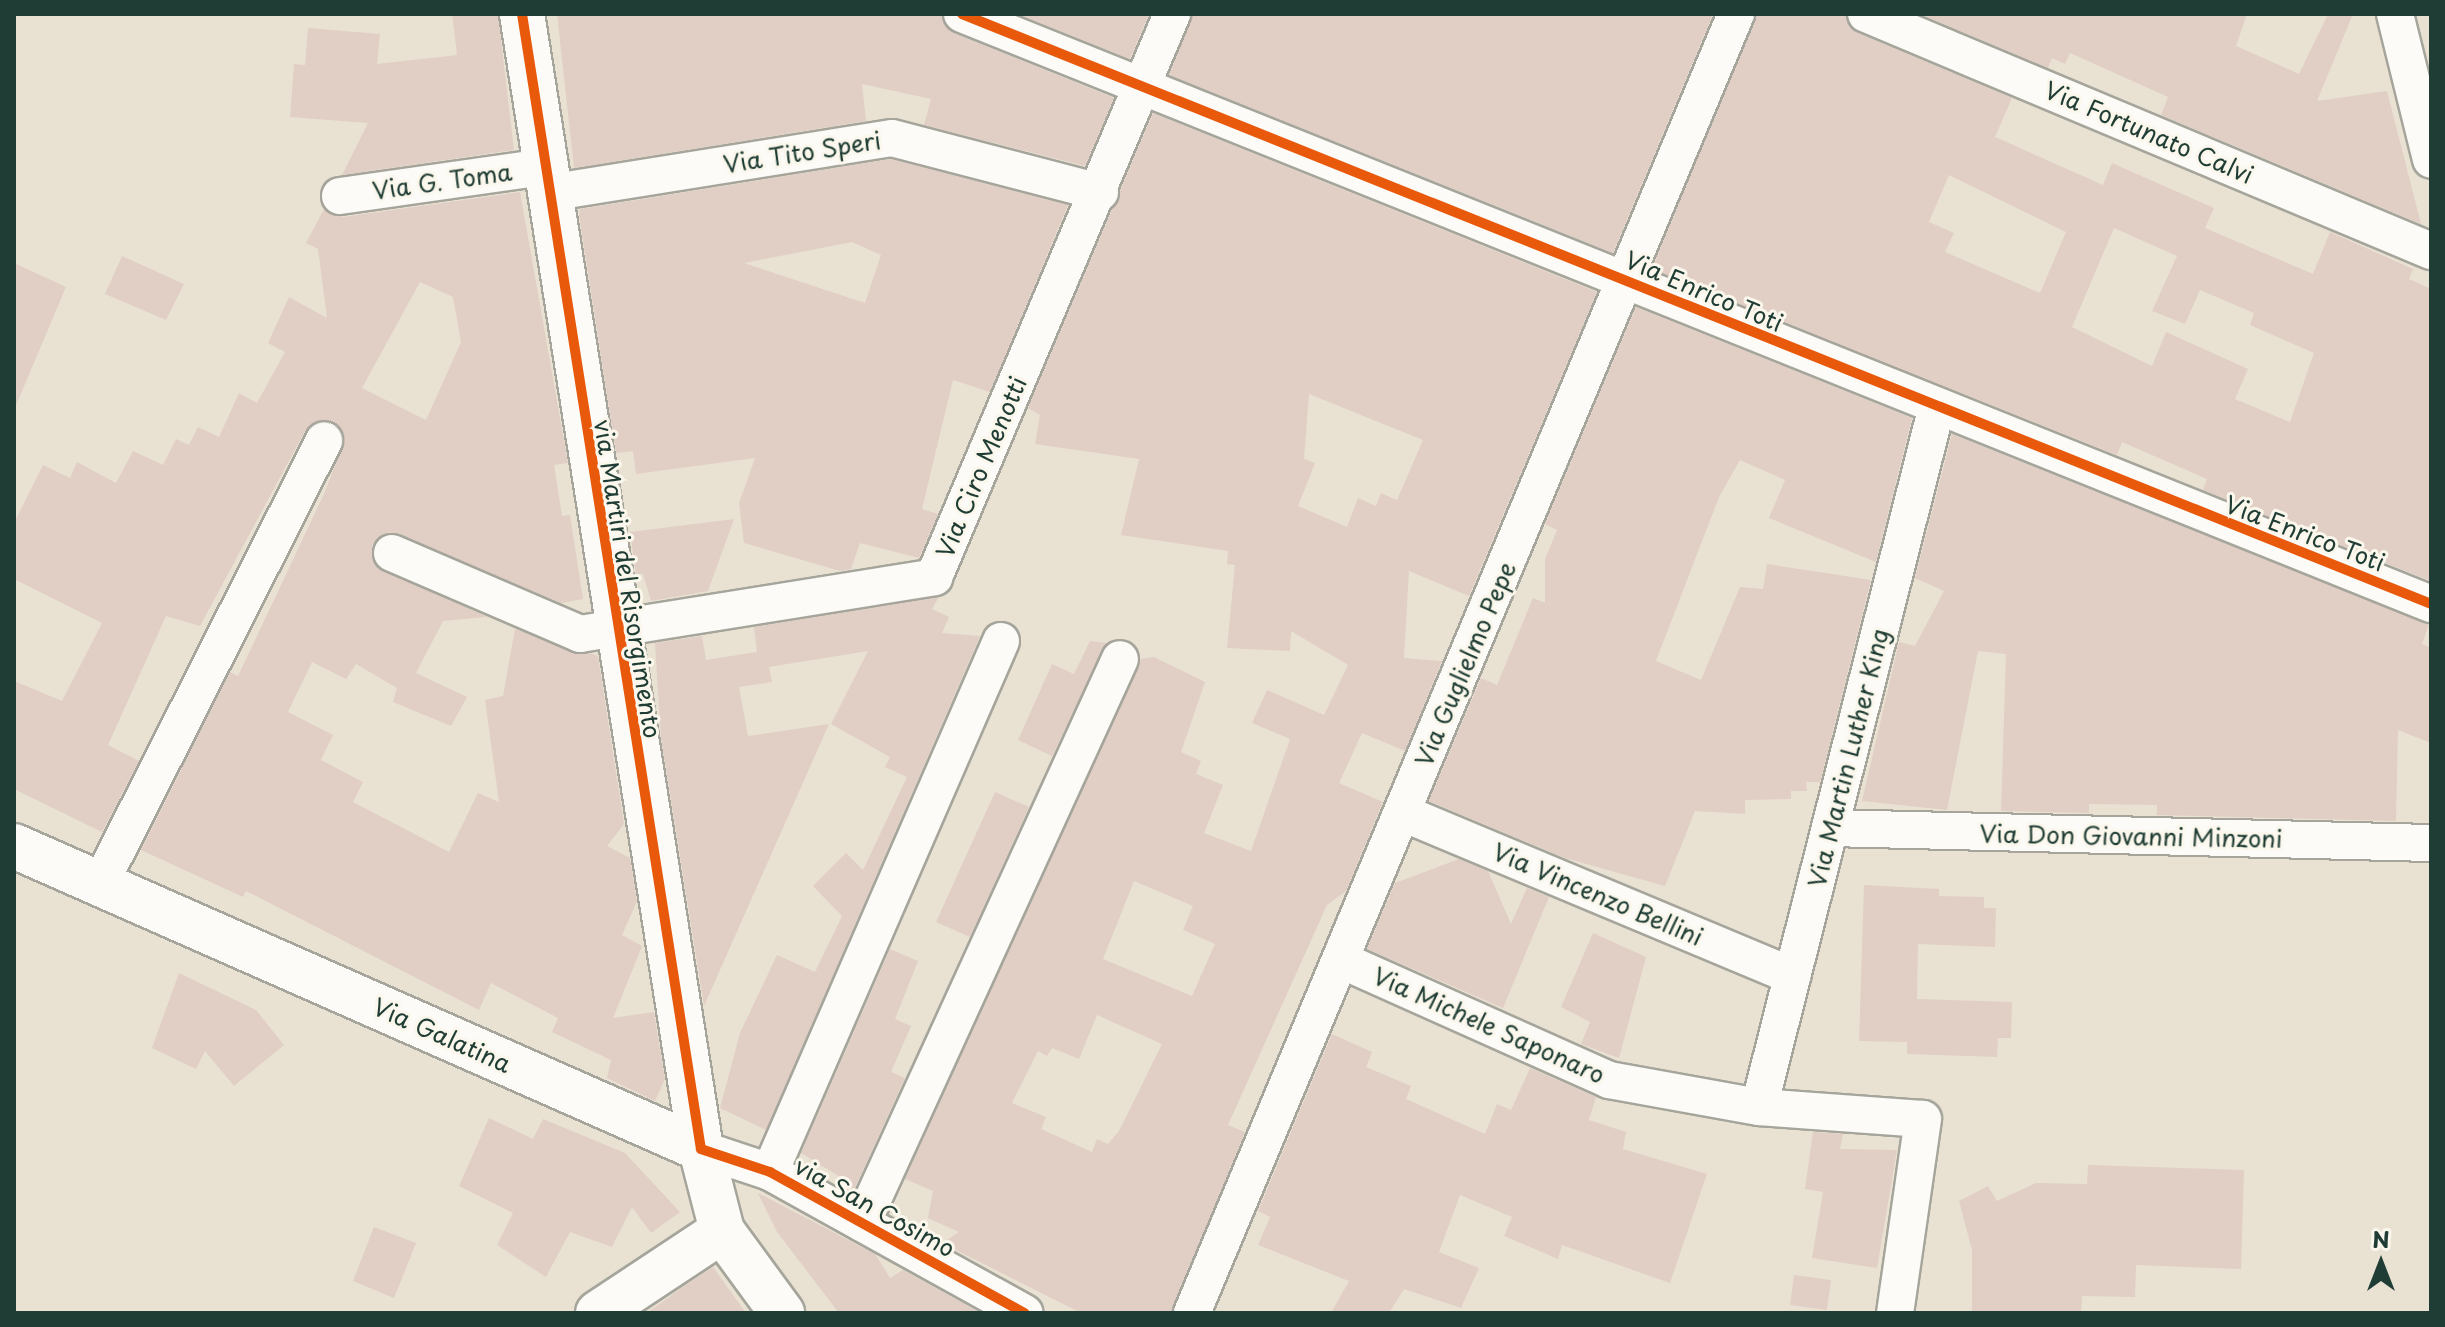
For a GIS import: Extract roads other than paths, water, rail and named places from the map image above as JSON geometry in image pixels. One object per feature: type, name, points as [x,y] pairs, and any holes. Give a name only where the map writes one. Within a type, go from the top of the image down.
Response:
[{"type":"street","name":"via Martiri del Risorgimento","points":[[522,14],[615,628],[701,1149]]},
{"type":"street","name":"Via Enrico Toti","points":[[962,14],[1625,279],[1936,410],[2431,604]]},
{"type":"street","name":"Via Ciro Menotti","points":[[392,553],[580,634],[934,577],[1100,192],[1141,84],[1172,14]]},
{"type":"street","name":"Via Guglielmo Pepe","points":[[1192,1313],[1343,961],[1736,14]]},
{"type":"street","name":"Via Fortunato Calvi","points":[[1866,14],[2431,251]]},
{"type":"street","points":[[2395,14],[2431,160]]},
{"type":"street","name":"Via Tito Speri","points":[[546,180],[892,138],[1100,192]]},
{"type":"street","name":"Via G. Toma","points":[[340,196],[546,180]]},
{"type":"street","name":"Via Martin Luther King","points":[[1759,1107],[1936,410]]},
{"type":"street","points":[[100,884],[324,440]]},
{"type":"street","points":[[770,1172],[1001,641]]},
{"type":"street","points":[[862,1223],[1120,659]]},
{"type":"street","name":"Via Vincenzo Bellini","points":[[1403,813],[1792,976]]},
{"type":"street","name":"Via Don Giovanni Minzoni","points":[[1830,828],[2431,843]]},
{"type":"street","name":"Via Galatina","points":[[14,846],[701,1149]]},
{"type":"street","name":"Via Michele Saponaro","points":[[1343,961],[1609,1080],[1759,1107],[1923,1119],[1895,1313]]},
{"type":"street","points":[[701,1149],[722,1231],[782,1313]]},
{"type":"street","name":"via San Cosimo","points":[[701,1149],[770,1172],[1024,1313]]},
{"type":"street","points":[[598,1313],[722,1231]]}]
